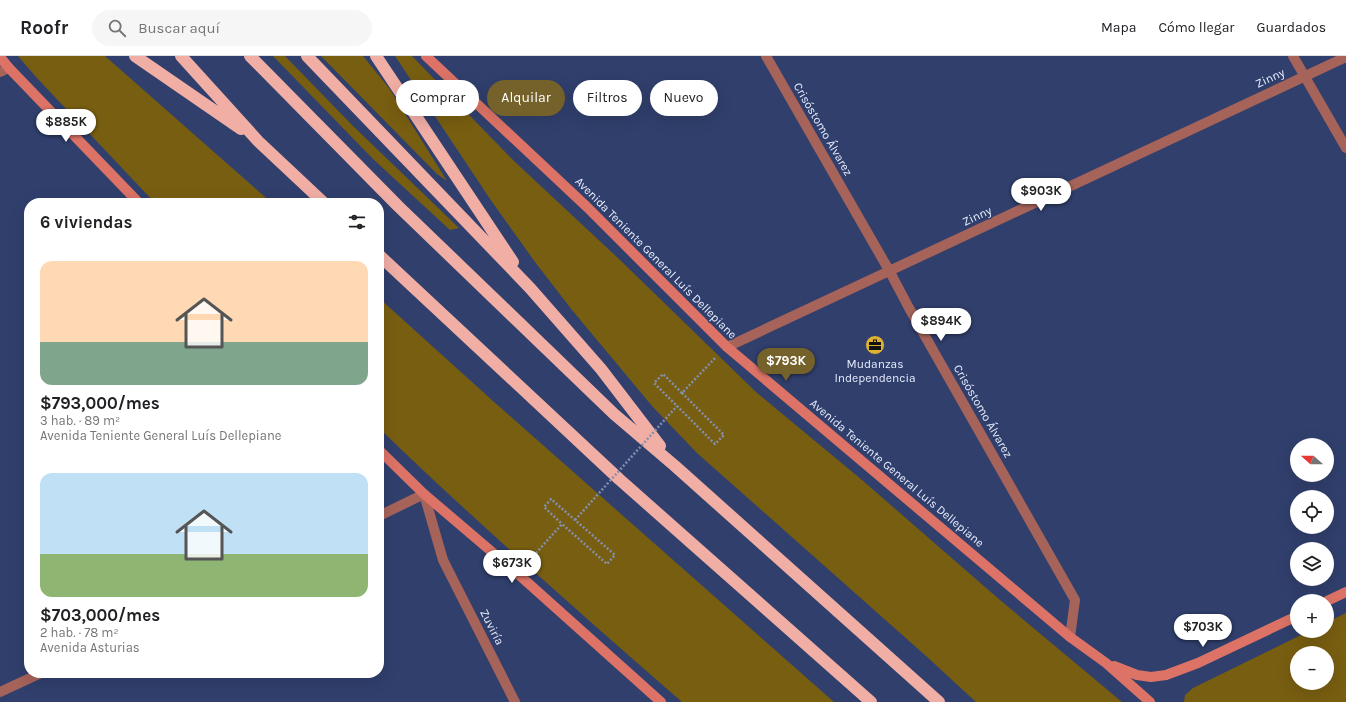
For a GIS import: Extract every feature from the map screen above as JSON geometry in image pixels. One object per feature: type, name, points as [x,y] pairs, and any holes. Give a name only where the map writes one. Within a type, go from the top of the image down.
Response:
[{"type":"highway","points":[[135,56],[258,141]]},
{"type":"highway","points":[[181,56],[258,141],[319,198]]},
{"type":"highway","points":[[250,56],[398,206],[614,414],[675,466],[938,702]]},
{"type":"highway","points":[[307,56],[530,288],[600,369],[675,466]]},
{"type":"highway","points":[[376,56],[530,288]]},
{"type":"highway","points":[[384,260],[624,485],[871,702]]},
{"type":"street","name":"Avenida Teniente General Luís Dellepiane","points":[[426,56],[587,207],[727,347],[1070,637],[1106,663],[1150,702]]},
{"type":"street","name":"Crisóstomo Álvarez","points":[[766,56],[1075,600],[1070,637]]},
{"type":"street","points":[[1293,56],[1346,148]]},
{"type":"street","points":[[0,57],[4,70],[134,198]]},
{"type":"street","name":"Zinny","points":[[727,347],[890,272],[1346,57]]},
{"type":"street","points":[[384,455],[424,494],[518,574],[661,702]]},
{"type":"street","points":[[384,514],[424,494]]},
{"type":"street","name":"Zuviría","points":[[424,494],[443,560],[515,702]]},
{"type":"street","points":[[1334,598],[1346,592]]},
{"type":"street","points":[[1106,663],[1137,675],[1151,677],[1166,675],[1198,663],[1290,619]]},
{"type":"street","points":[[0,692],[30,678]]},
{"type":"path","points":[[682,393],[727,347]]},
{"type":"path","points":[[663,374],[682,393],[724,434],[715,444],[654,383],[663,374]]},
{"type":"path","points":[[575,520],[677,406]]},
{"type":"path","points":[[551,499],[575,520],[615,555],[607,564],[544,507],[551,499]]},
{"type":"path","points":[[518,574],[562,524]]},
{"type":"shaded area","points":[[18,56],[105,56],[266,198],[150,198]]},
{"type":"shaded area","points":[[273,56],[285,56],[352,125],[459,228],[450,230],[373,159]]},
{"type":"shaded area","points":[[321,56],[363,56],[389,88],[396,99],[396,116],[406,116],[447,181],[437,174]]},
{"type":"shaded area","points":[[395,56],[412,56],[435,80],[411,80]]},
{"type":"shaded area","points":[[435,116],[470,116],[514,161],[619,259],[756,392],[862,480],[1000,600],[1122,702],[976,702],[697,453],[652,406],[572,310],[535,262],[490,199]]},
{"type":"shaded area","points":[[384,303],[493,401],[834,702],[682,702],[453,498],[384,433]]},
{"type":"shaded area","points":[[1346,613],[1346,702],[1184,702],[1185,695],[1193,688],[1295,638],[1334,638],[1334,619]]},
{"type":"place","name":"Mudanzas Independencia","points":[[875,345]]}]
